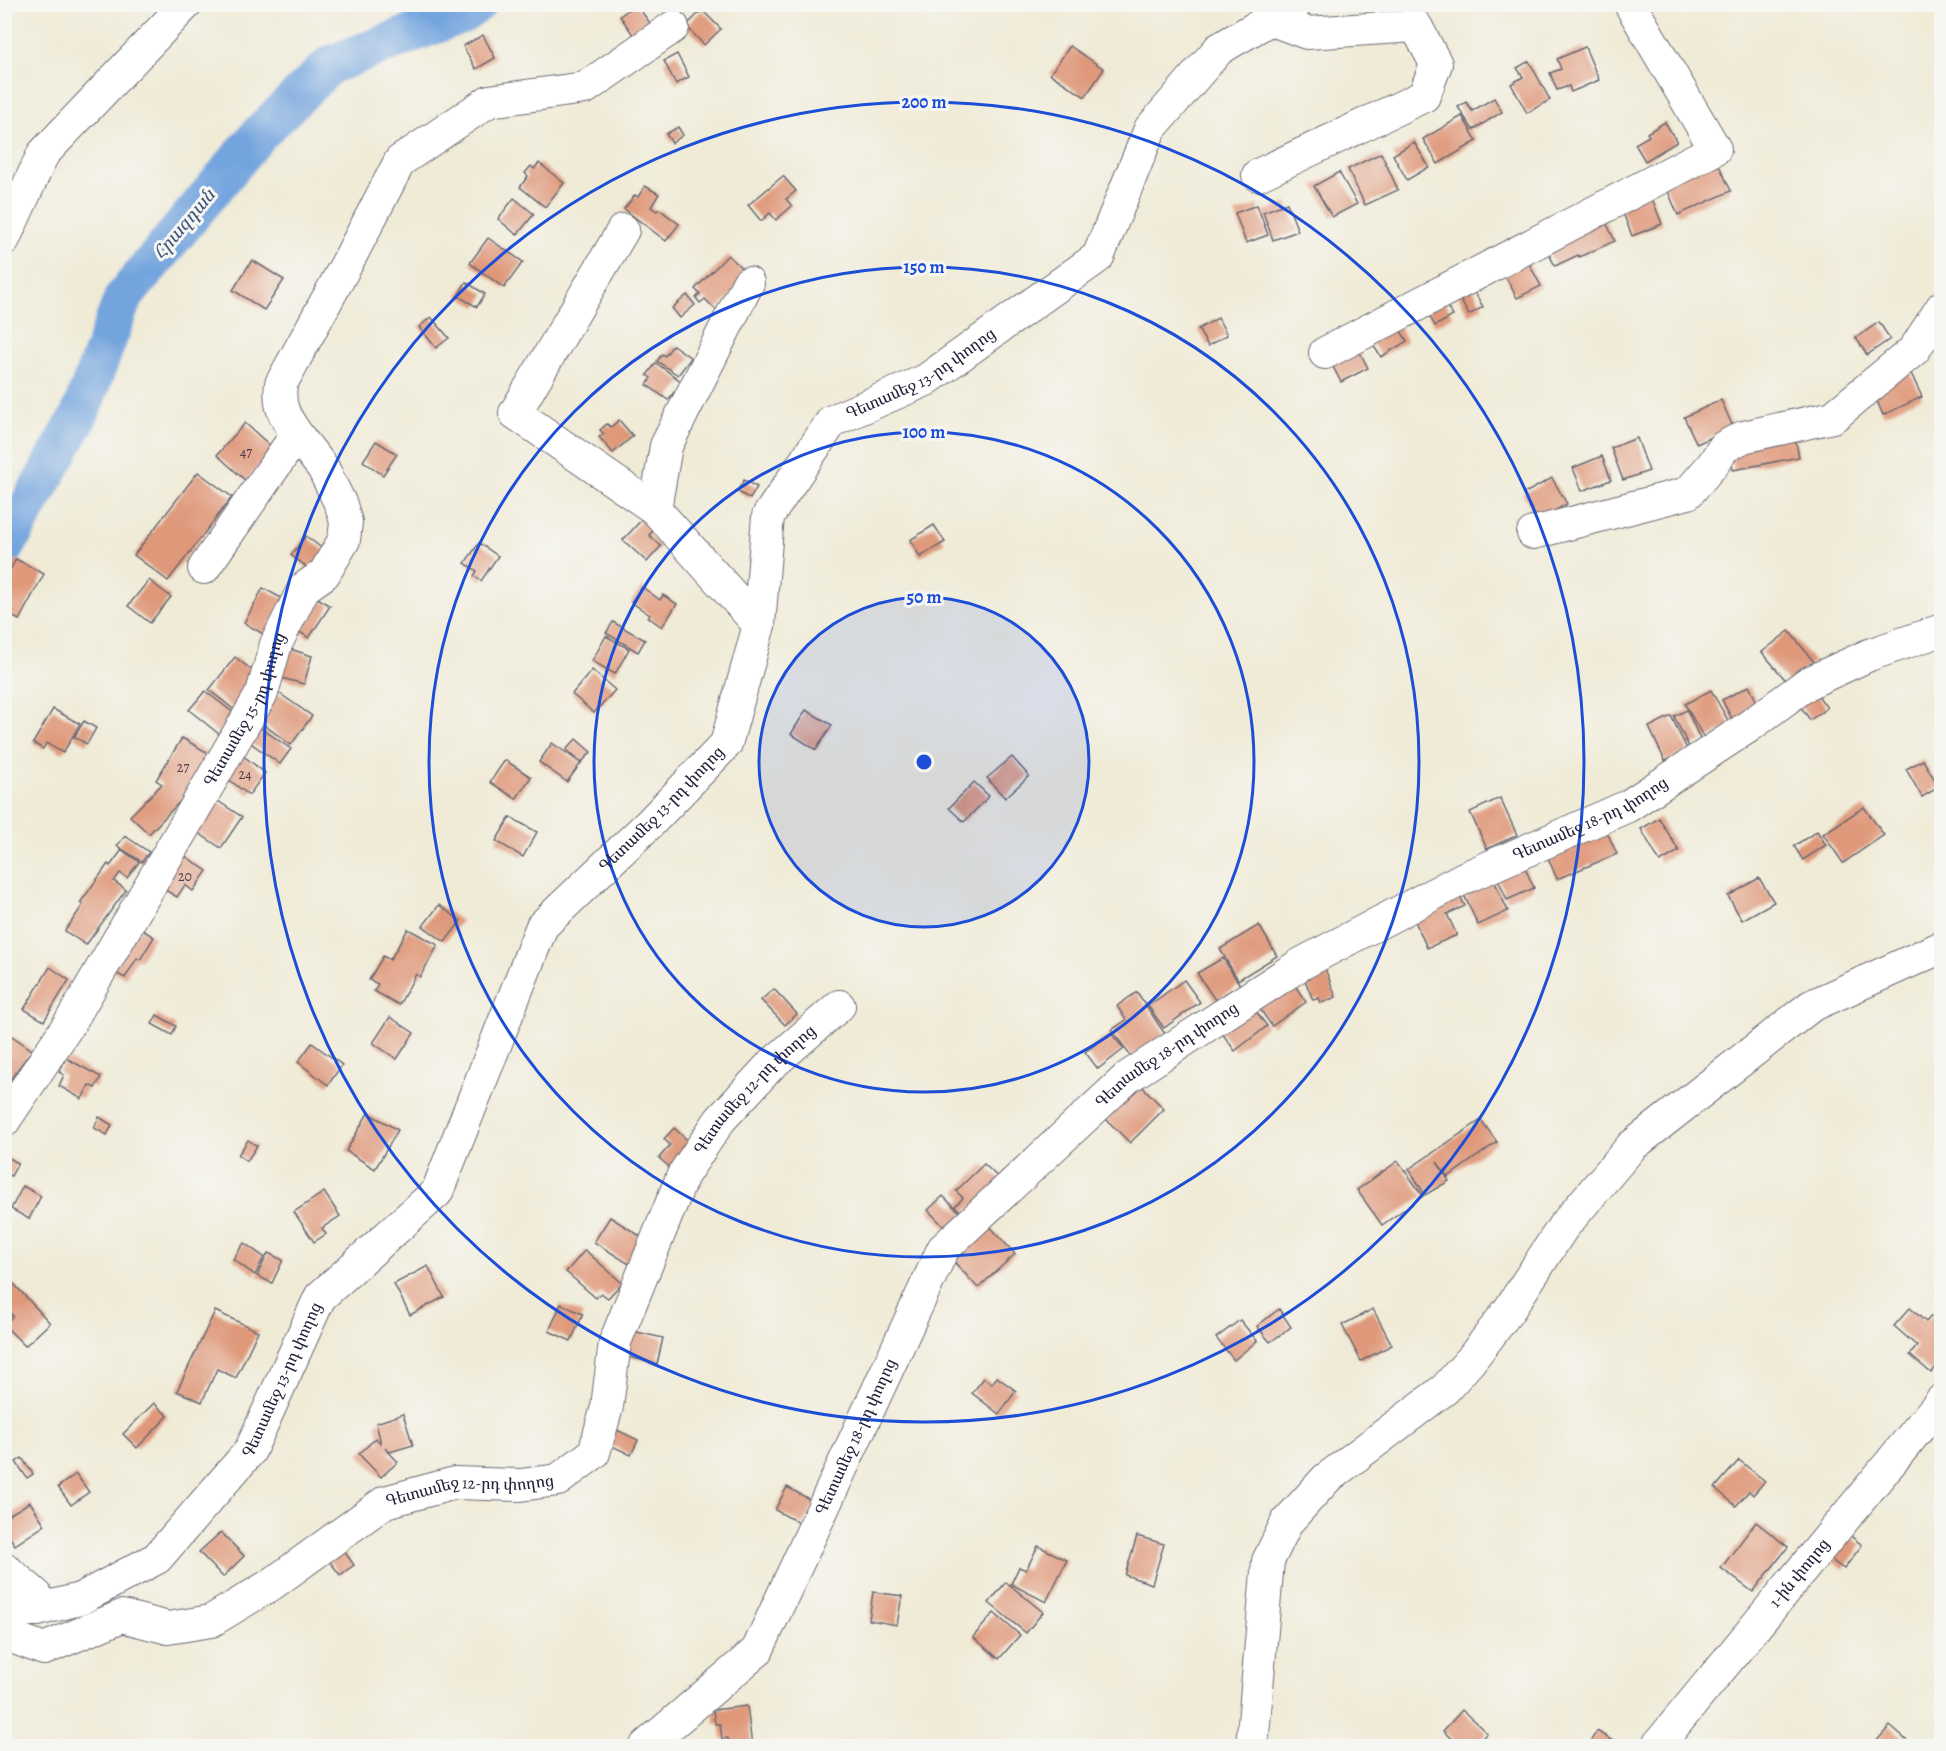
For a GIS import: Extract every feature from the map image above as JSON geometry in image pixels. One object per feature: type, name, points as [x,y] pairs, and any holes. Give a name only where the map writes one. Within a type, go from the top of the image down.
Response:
[{"type":"street","points":[[4,238],[42,154],[186,4]]},
{"type":"street","points":[[1325,353],[1715,149],[1630,4]]},
{"type":"street","points":[[1258,175],[1424,96],[1436,64],[1416,26],[1307,33],[1283,12]]},
{"type":"street","name":"Գետամեջ 13-րդ փողոց","points":[[4,1610],[38,1610],[80,1599],[157,1558],[250,1451],[320,1297],[437,1192],[542,926],[650,823],[726,744],[759,625],[768,516],[832,420],[926,380],[1098,257],[1150,129],[1219,49],[1283,12]]},
{"type":"street","name":"Գետամեջ 15-րդ փողոց","points":[[4,1121],[71,1021],[262,693],[276,645],[304,588],[324,574],[344,540],[346,522],[341,505],[323,468],[298,436],[282,410],[279,397],[281,384],[400,161],[489,100],[585,88],[673,27]]},
{"type":"street","points":[[623,230],[515,413],[655,509],[759,625]]},
{"type":"street","points":[[655,509],[666,446],[748,283]]},
{"type":"street","points":[[1533,533],[1688,493],[1713,464],[1724,447],[1743,437],[1833,417],[1914,350],[1941,307]]},
{"type":"street","points":[[204,568],[290,444],[298,436]]},
{"type":"street","name":"Գետամեջ 18-րդ փողոց","points":[[646,1746],[757,1651],[943,1249],[1128,1077],[1301,964],[1464,878],[1629,806],[1748,727],[1808,683],[1869,655],[1941,630]]},
{"type":"street","points":[[1252,1746],[1268,1561],[1287,1522],[1326,1479],[1445,1389],[1509,1310],[1563,1227],[1632,1146],[1811,1006],[1941,947]]},
{"type":"street","name":"Գետամեջ 12-րդ փողոց","points":[[4,1634],[44,1649],[122,1616],[168,1628],[211,1621],[272,1584],[385,1502],[455,1483],[520,1485],[558,1480],[594,1453],[608,1407],[615,1342],[683,1175],[720,1120],[770,1066],[839,1006]]},
{"type":"street","name":"1-ին փողոց","points":[[1657,1746],[1941,1400]]},
{"type":"street","points":[[4,1568],[36,1595],[38,1610]]},
{"type":"building","points":[[636,4],[653,27],[636,39],[620,16]]},
{"type":"building","points":[[702,10],[721,29],[704,45],[686,26]]},
{"type":"building","points":[[483,35],[495,58],[476,69],[463,46]]},
{"type":"building","points":[[1070,46],[1104,69],[1085,97],[1050,74]]},
{"type":"building","points":[[1585,47],[1599,80],[1571,92],[1569,86],[1557,90],[1550,73],[1561,69],[1557,59]]},
{"type":"building","points":[[677,54],[689,77],[676,84],[664,61]]},
{"type":"building","points":[[1529,61],[1550,100],[1527,113],[1511,84],[1523,77],[1517,68]]},
{"type":"building","points":[[1494,98],[1502,112],[1473,130],[1458,107],[1466,102],[1472,111]]},
{"type":"building","points":[[1462,116],[1477,141],[1438,164],[1423,139]]},
{"type":"building","points":[[1665,122],[1677,142],[1645,161],[1635,144],[1649,136],[1647,133]]},
{"type":"building","points":[[678,127],[683,135],[672,143],[666,134]]},
{"type":"building","points":[[1414,142],[1429,167],[1407,180],[1393,155]]},
{"type":"building","points":[[1381,153],[1398,190],[1365,205],[1348,169]]},
{"type":"building","points":[[1716,159],[1731,191],[1678,215],[1664,182]]},
{"type":"building","points":[[539,163],[564,183],[545,207],[520,187],[528,176],[525,173],[531,166],[534,169]]},
{"type":"building","points":[[1339,172],[1357,204],[1332,217],[1314,186]]},
{"type":"building","points":[[783,176],[796,191],[786,199],[792,206],[776,220],[770,213],[761,221],[748,205]]},
{"type":"building","points":[[645,186],[659,194],[651,207],[657,211],[659,209],[679,224],[666,241],[624,209],[635,195],[638,197]]},
{"type":"building","points":[[1650,193],[1662,224],[1632,236],[1620,205]]},
{"type":"building","points":[[514,198],[534,214],[517,235],[498,219]]},
{"type":"building","points":[[1287,203],[1298,231],[1273,240],[1263,212]]},
{"type":"building","points":[[1257,205],[1268,235],[1246,243],[1235,213]]},
{"type":"building","points":[[1601,212],[1615,241],[1555,266],[1543,242]]},
{"type":"building","points":[[488,238],[523,262],[504,288],[470,263]]},
{"type":"building","points":[[728,255],[746,272],[731,295],[716,310],[705,299],[700,303],[696,298],[700,294],[695,289]]},
{"type":"building","points":[[1526,258],[1541,286],[1517,298],[1502,270]]},
{"type":"building","points":[[252,260],[284,280],[264,310],[233,290]]},
{"type":"building","points":[[466,282],[485,294],[477,307],[458,296]]},
{"type":"building","points":[[1470,284],[1483,307],[1469,315],[1456,292]]},
{"type":"building","points":[[687,295],[695,305],[680,318],[672,308]]},
{"type":"building","points":[[1442,298],[1453,316],[1435,326],[1425,308]]},
{"type":"building","points":[[431,317],[449,338],[436,348],[419,327]]},
{"type":"building","points":[[1218,318],[1227,335],[1208,346],[1198,329]]},
{"type":"building","points":[[1396,322],[1407,341],[1381,357],[1369,339]]},
{"type":"building","points":[[1879,322],[1890,339],[1867,355],[1856,338]]},
{"type":"building","points":[[1355,343],[1368,368],[1341,382],[1328,357]]},
{"type":"building","points":[[673,345],[691,358],[678,375],[657,361],[662,354],[665,356]]},
{"type":"building","points":[[656,363],[682,382],[668,400],[647,385],[651,378],[647,375]]},
{"type":"building","points":[[1910,371],[1922,397],[1883,415],[1872,389]]},
{"type":"building","points":[[1721,400],[1733,427],[1697,444],[1684,417]]},
{"type":"building","points":[[619,420],[633,436],[613,453],[599,437],[604,434],[600,430],[607,424],[611,427]]},
{"type":"building","points":[[245,423],[274,449],[246,481],[217,455]]},
{"type":"building","points":[[1794,433],[1799,457],[1733,470],[1728,447]]},
{"type":"building","points":[[1637,438],[1649,471],[1623,480],[1611,448]]},
{"type":"building","points":[[376,441],[397,454],[383,475],[363,461]]},
{"type":"building","points":[[1602,456],[1611,480],[1582,491],[1573,468]]},
{"type":"building","points":[[198,472],[232,497],[168,581],[134,555]]},
{"type":"building","points":[[1552,478],[1567,504],[1538,520],[1523,494]]},
{"type":"building","points":[[744,480],[757,487],[750,499],[737,491]]},
{"type":"building","points":[[646,515],[658,525],[649,535],[661,546],[647,562],[623,540]]},
{"type":"building","points":[[934,525],[945,542],[920,557],[910,540]]},
{"type":"building","points":[[306,536],[328,553],[313,572],[291,555]]},
{"type":"building","points":[[479,543],[498,556],[481,581],[474,576],[477,571],[465,563]]},
{"type":"building","points":[[16,559],[44,574],[19,620],[4,612],[4,580]]},
{"type":"building","points":[[149,580],[171,597],[150,623],[128,606]]},
{"type":"building","points":[[642,587],[660,600],[663,595],[677,604],[662,627],[648,617],[650,615],[631,602]]},
{"type":"building","points":[[263,588],[285,600],[265,635],[244,623]]},
{"type":"building","points":[[313,595],[330,606],[309,638],[292,627]]},
{"type":"building","points":[[613,622],[645,640],[638,652],[606,633]]},
{"type":"building","points":[[1789,631],[1814,662],[1788,683],[1762,652]]},
{"type":"building","points":[[606,636],[629,649],[615,674],[592,661]]},
{"type":"building","points":[[287,648],[312,656],[304,684],[278,677]]},
{"type":"building","points":[[235,657],[262,678],[236,711],[209,690]]},
{"type":"building","points":[[592,670],[615,690],[594,713],[572,694]]},
{"type":"building","points":[[1749,686],[1761,710],[1735,724],[1722,700]]},
{"type":"building","points":[[1813,688],[1827,708],[1810,720],[1796,700]]},
{"type":"building","points":[[1711,690],[1731,726],[1705,740],[1685,704]]},
{"type":"building","points":[[205,691],[235,714],[219,734],[189,710]]},
{"type":"building","points":[[279,693],[312,716],[291,745],[259,721]]},
{"type":"building","points":[[53,709],[80,724],[63,753],[46,743],[43,749],[33,743]]},
{"type":"building","points":[[806,710],[832,725],[816,750],[791,734]]},
{"type":"building","points":[[1687,710],[1701,741],[1689,747],[1674,716]]},
{"type":"building","points":[[1671,716],[1688,751],[1665,761],[1649,727]]},
{"type":"building","points":[[84,721],[96,728],[87,744],[74,737]]},
{"type":"building","points":[[258,726],[291,749],[280,764],[248,741]]},
{"type":"building","points":[[182,738],[210,754],[184,797],[149,834],[130,816],[162,784],[156,780]]},
{"type":"building","points":[[576,739],[591,752],[581,763],[566,750]]},
{"type":"building","points":[[552,743],[581,763],[567,782],[539,762]]},
{"type":"building","points":[[241,754],[265,773],[249,795],[224,776]]},
{"type":"building","points":[[1012,757],[1029,776],[1005,798],[987,778]]},
{"type":"building","points":[[505,760],[531,777],[516,799],[490,782]]},
{"type":"building","points":[[1923,760],[1939,787],[1922,797],[1906,769]]},
{"type":"building","points":[[974,782],[989,796],[964,822],[949,808]]},
{"type":"building","points":[[1500,798],[1517,835],[1487,849],[1470,812]]},
{"type":"building","points":[[215,799],[242,817],[221,848],[194,830]]},
{"type":"building","points":[[1864,807],[1884,835],[1843,863],[1823,834]]},
{"type":"building","points":[[510,817],[537,832],[523,857],[496,841]]},
{"type":"building","points":[[1659,818],[1679,851],[1660,862],[1641,829]]},
{"type":"building","points":[[1605,828],[1617,854],[1557,879],[1546,853]]},
{"type":"building","points":[[1817,831],[1826,845],[1803,860],[1794,846]]},
{"type":"building","points":[[125,836],[149,852],[142,862],[117,846]]},
{"type":"building","points":[[122,850],[139,862],[127,878],[120,873],[114,881],[126,890],[86,945],[65,931],[83,905],[80,903],[108,864],[110,866]]},
{"type":"building","points":[[178,851],[207,871],[193,891],[185,885],[177,897],[155,884],[163,871],[174,878],[167,873]]},
{"type":"building","points":[[1522,861],[1534,888],[1507,900],[1495,872]]},
{"type":"building","points":[[1490,872],[1508,911],[1478,925],[1460,886]]},
{"type":"building","points":[[1759,878],[1774,902],[1742,920],[1728,896]]},
{"type":"building","points":[[1458,893],[1465,906],[1447,914],[1457,935],[1427,948],[1412,914]]},
{"type":"building","points":[[439,905],[461,921],[445,942],[423,926]]},
{"type":"building","points":[[134,925],[154,937],[140,960],[137,958],[125,978],[108,969]]},
{"type":"building","points":[[1259,925],[1277,956],[1238,980],[1220,949]]},
{"type":"building","points":[[408,929],[438,945],[420,977],[416,974],[399,1005],[374,991],[378,984],[369,980],[383,956],[390,960]]},
{"type":"building","points":[[1223,958],[1240,985],[1215,1000],[1197,973]]},
{"type":"building","points":[[1324,966],[1336,997],[1321,1003],[1319,998],[1313,1000],[1303,975]]},
{"type":"building","points":[[50,967],[69,980],[44,1021],[24,1009]]},
{"type":"building","points":[[1184,980],[1200,1002],[1164,1028],[1148,1006]]},
{"type":"building","points":[[1292,981],[1306,1002],[1272,1026],[1257,1005]]},
{"type":"building","points":[[774,989],[797,1014],[785,1025],[761,1000]]},
{"type":"building","points":[[1137,992],[1165,1034],[1131,1057],[1112,1030],[1126,1020],[1117,1006]]},
{"type":"building","points":[[1251,1005],[1267,1026],[1235,1051],[1219,1029]]},
{"type":"building","points":[[157,1015],[176,1026],[172,1035],[152,1024]]},
{"type":"building","points":[[390,1017],[414,1033],[397,1059],[373,1043]]},
{"type":"building","points":[[1111,1033],[1124,1049],[1098,1069],[1085,1052]]},
{"type":"building","points":[[12,1036],[32,1050],[4,1088],[4,1047]]},
{"type":"building","points":[[312,1043],[342,1065],[328,1085],[298,1062]]},
{"type":"building","points":[[66,1058],[101,1077],[95,1088],[89,1085],[82,1099],[59,1086],[64,1075],[59,1072]]},
{"type":"building","points":[[1135,1079],[1164,1109],[1130,1143],[1100,1113]]},
{"type":"building","points":[[368,1113],[398,1130],[375,1169],[346,1151]]},
{"type":"building","points":[[99,1117],[112,1125],[107,1135],[94,1128]]},
{"type":"building","points":[[1481,1120],[1497,1142],[1448,1177],[1437,1162],[1449,1181],[1425,1195],[1409,1169]]},
{"type":"building","points":[[674,1128],[695,1147],[674,1171],[659,1158],[670,1145],[664,1139]]},
{"type":"building","points":[[248,1140],[257,1146],[247,1161],[238,1155]]},
{"type":"building","points":[[4,1155],[18,1163],[11,1176],[4,1172]]},
{"type":"building","points":[[1398,1161],[1423,1196],[1382,1225],[1357,1190]]},
{"type":"building","points":[[984,1164],[1002,1181],[963,1214],[955,1206],[963,1198],[956,1191]]},
{"type":"building","points":[[23,1186],[41,1196],[29,1219],[11,1209]]},
{"type":"building","points":[[324,1192],[340,1216],[322,1228],[326,1234],[314,1242],[294,1212]]},
{"type":"building","points":[[943,1196],[964,1217],[949,1232],[928,1210]]},
{"type":"building","points":[[610,1217],[645,1239],[629,1264],[594,1242]]},
{"type":"building","points":[[985,1221],[1015,1254],[978,1288],[948,1255]]},
{"type":"building","points":[[244,1243],[264,1257],[255,1275],[233,1259]]},
{"type":"building","points":[[585,1250],[622,1283],[608,1298],[601,1293],[596,1298],[566,1272]]},
{"type":"building","points":[[268,1253],[283,1260],[272,1283],[257,1276]]},
{"type":"building","points":[[428,1266],[444,1297],[410,1315],[394,1284]]},
{"type":"building","points":[[14,1284],[50,1323],[25,1346],[4,1325],[13,1316],[4,1306],[4,1292]]},
{"type":"building","points":[[561,1304],[583,1314],[571,1341],[549,1331]]},
{"type":"building","points":[[1910,1308],[1926,1322],[1931,1316],[1941,1326],[1941,1362],[1931,1373],[1910,1355],[1917,1346],[1894,1326]]},
{"type":"building","points":[[1279,1309],[1291,1327],[1270,1342],[1257,1326]]},
{"type":"building","points":[[1373,1309],[1392,1345],[1361,1361],[1342,1325]]},
{"type":"building","points":[[215,1311],[258,1331],[236,1378],[217,1369],[202,1402],[177,1391]]},
{"type":"building","points":[[1240,1320],[1257,1341],[1234,1360],[1216,1338]]},
{"type":"building","points":[[628,1330],[663,1338],[657,1364],[621,1355]]},
{"type":"building","points":[[997,1377],[1016,1391],[999,1414],[972,1393],[984,1378],[992,1384]]},
{"type":"building","points":[[154,1403],[168,1416],[137,1448],[123,1434]]},
{"type":"building","points":[[403,1414],[413,1445],[390,1452],[385,1448],[398,1462],[381,1477],[359,1454],[376,1438],[381,1444],[376,1423]]},
{"type":"building","points":[[615,1429],[638,1440],[631,1455],[608,1444]]},
{"type":"building","points":[[22,1458],[33,1474],[27,1478],[16,1462]]},
{"type":"building","points":[[1739,1460],[1765,1481],[1753,1495],[1749,1491],[1736,1506],[1715,1488]]},
{"type":"building","points":[[76,1474],[89,1492],[71,1505],[58,1487]]},
{"type":"building","points":[[787,1487],[816,1503],[803,1525],[775,1510]]},
{"type":"building","points":[[30,1502],[45,1525],[15,1545],[4,1529],[4,1518]]},
{"type":"building","points":[[1756,1522],[1788,1547],[1753,1592],[1721,1568]]},
{"type":"building","points":[[221,1532],[244,1556],[223,1577],[199,1552]]},
{"type":"building","points":[[1847,1533],[1862,1545],[1844,1569],[1828,1558]]},
{"type":"building","points":[[1137,1536],[1164,1544],[1152,1584],[1125,1575]]},
{"type":"building","points":[[1038,1546],[1067,1560],[1046,1602],[1011,1584],[1019,1567],[1026,1570]]},
{"type":"building","points":[[341,1547],[354,1565],[340,1575],[327,1558]]},
{"type":"building","points":[[1006,1582],[1043,1612],[1026,1633],[989,1603]]},
{"type":"building","points":[[873,1592],[902,1596],[897,1625],[869,1620]]},
{"type":"building","points":[[994,1613],[1020,1635],[999,1659],[973,1637]]},
{"type":"building","points":[[747,1706],[752,1746],[729,1746],[728,1738],[722,1739],[720,1724],[715,1724],[713,1710]]},
{"type":"building","points":[[1462,1710],[1487,1733],[1475,1746],[1459,1746],[1443,1731]]},
{"type":"building","points":[[1890,1726],[1913,1746],[1872,1746]]},
{"type":"building","points":[[1597,1731],[1620,1746],[1587,1746]]},
{"type":"waterway","name":"Հրազդան","points":[[4,550],[79,416],[123,298],[260,133],[330,65],[463,14],[477,4]]}]
